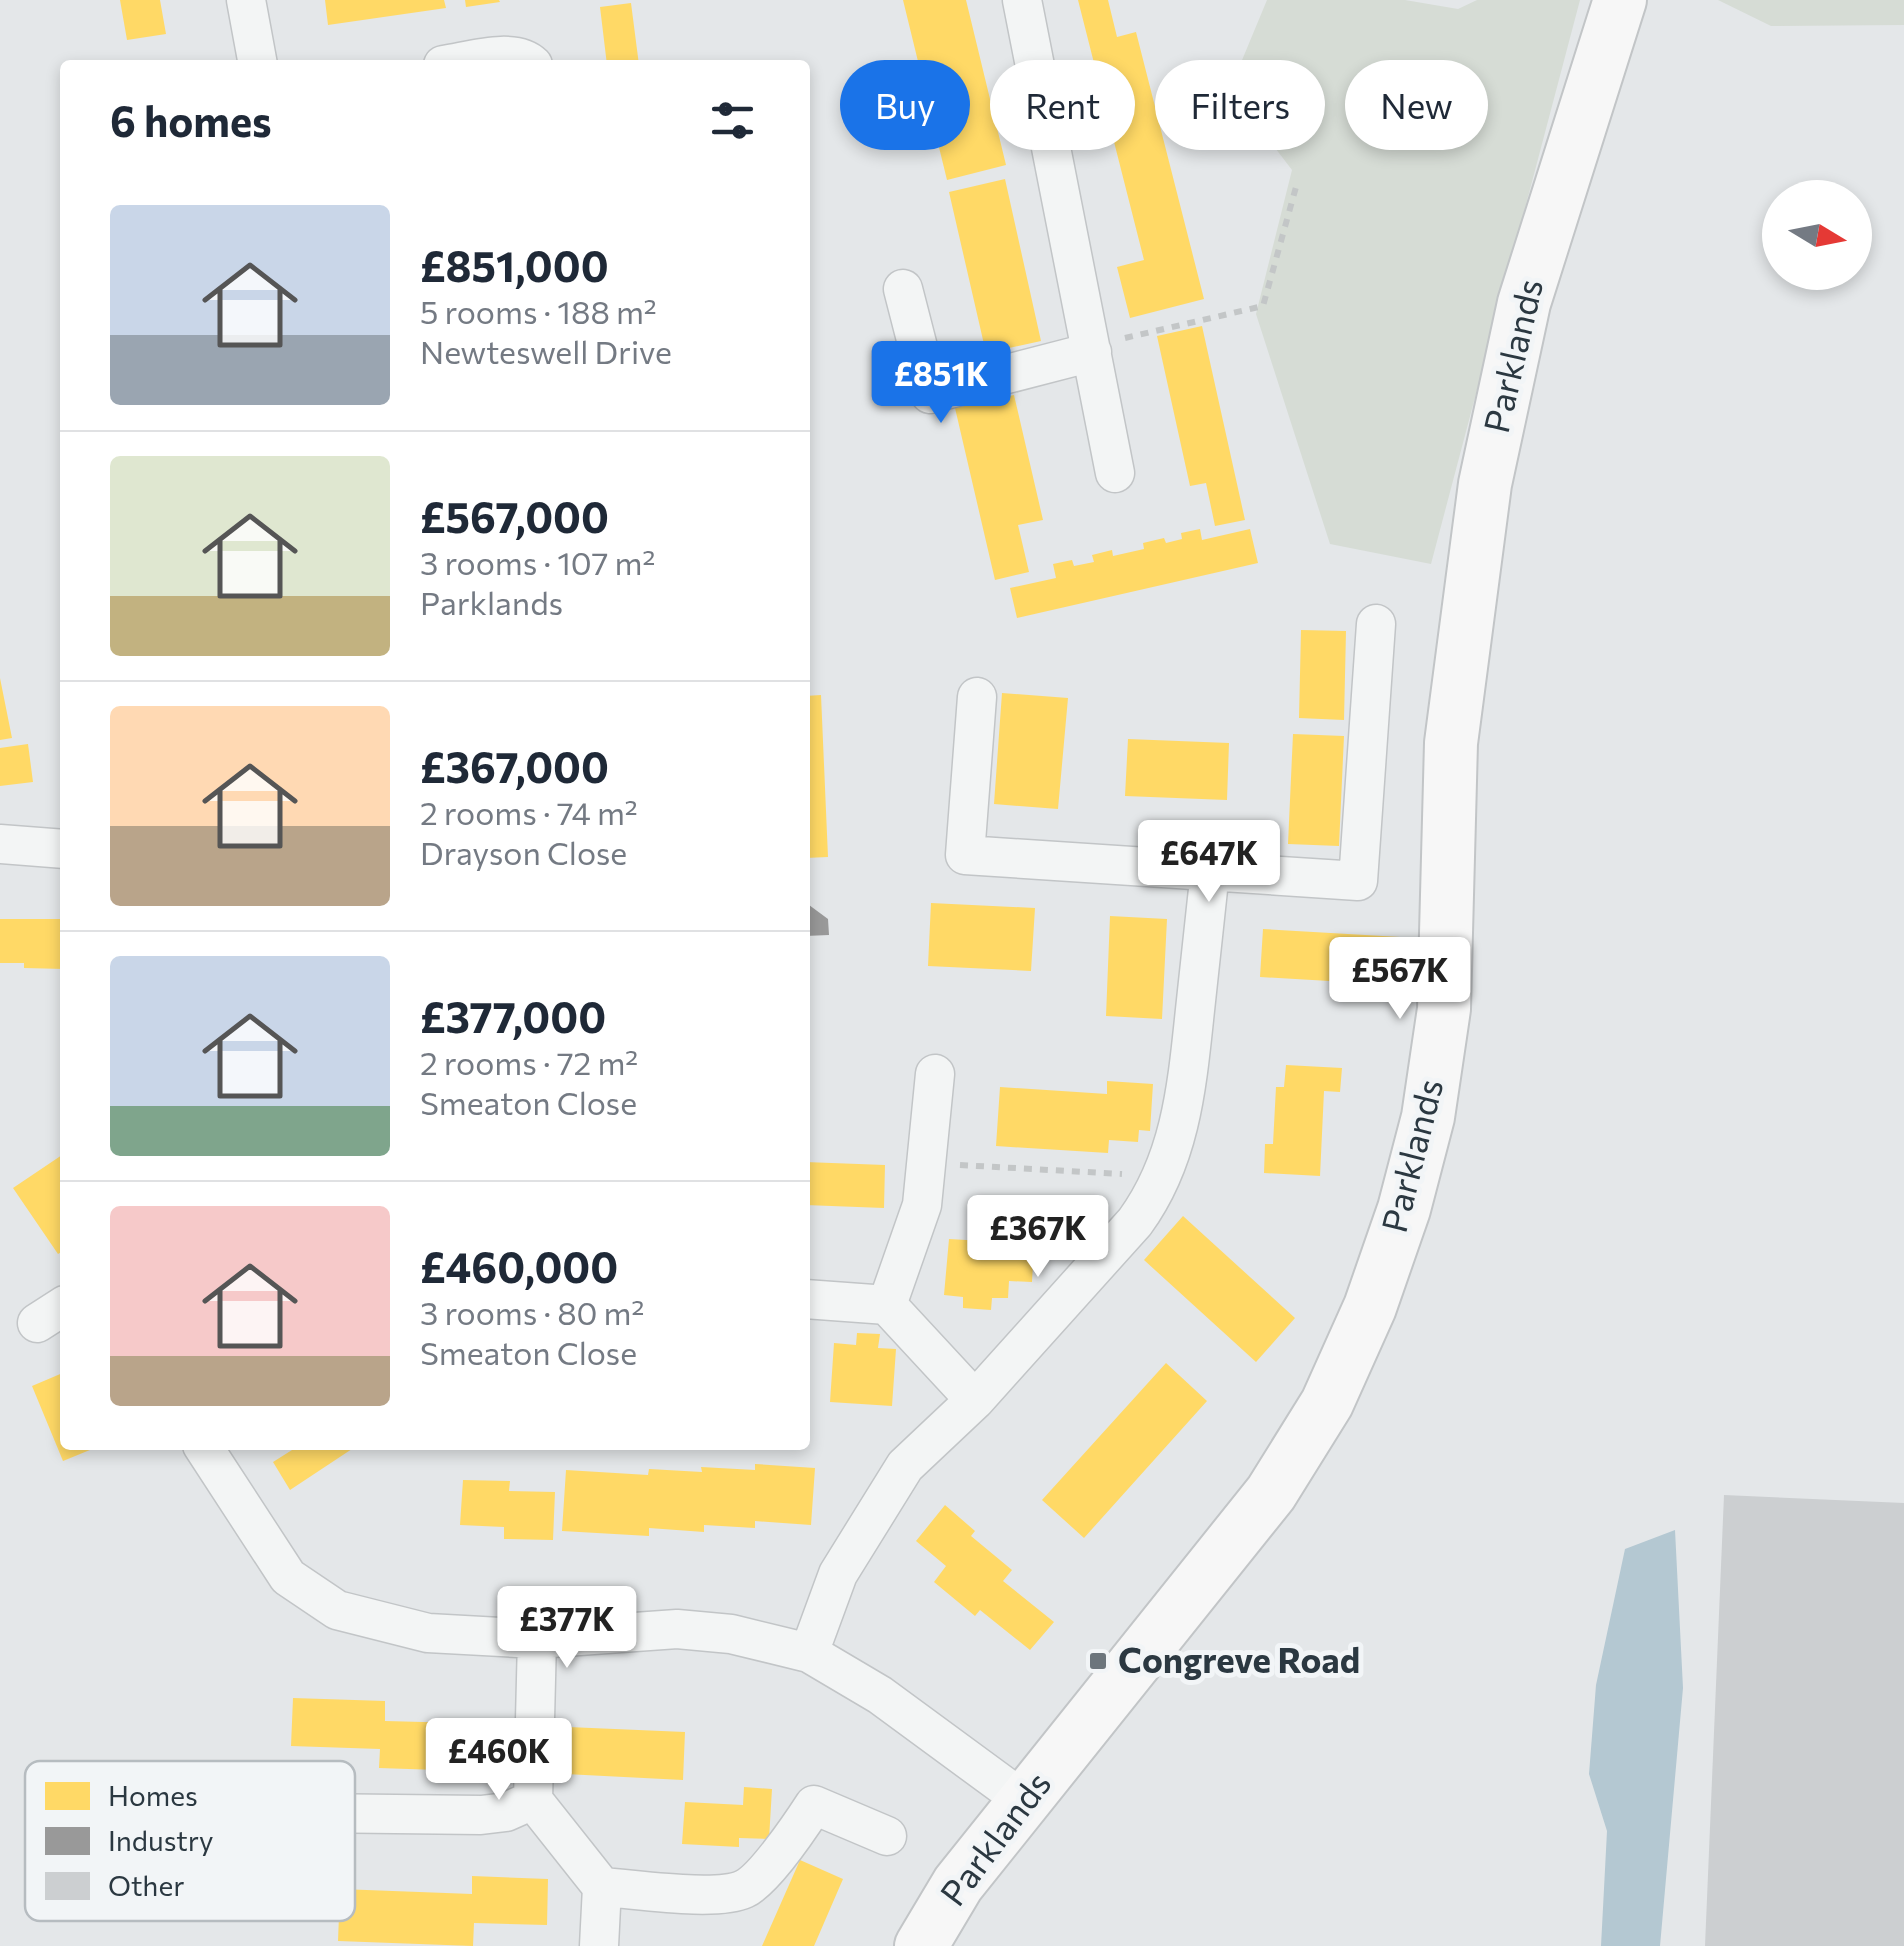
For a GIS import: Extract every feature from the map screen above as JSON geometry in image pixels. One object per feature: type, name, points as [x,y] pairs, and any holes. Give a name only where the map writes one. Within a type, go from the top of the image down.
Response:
[{"type":"street","points":[[246,0],[257,60]]},
{"type":"street","points":[[1022,0],[1115,474]]},
{"type":"street","name":"Parklands","points":[[921,1946],[958,1884],[1023,1800],[1271,1494],[1327,1404],[1370,1307],[1404,1209],[1428,1117],[1444,1009],[1450,743],[1485,484],[1524,303],[1620,0]]},
{"type":"street","points":[[476,60],[502,56],[527,60]]},
{"type":"street","points":[[903,288],[930,394],[1092,352]]},
{"type":"street","points":[[976,697],[966,855],[1358,881],[1376,624]]},
{"type":"street","points":[[0,844],[60,849]]},
{"type":"street","points":[[809,1653],[838,1574],[905,1466],[976,1400],[1155,1195],[1185,1104],[1210,872]]},
{"type":"street","points":[[887,1306],[922,1206],[935,1074]]},
{"type":"street","points":[[810,1299],[887,1306],[976,1400]]},
{"type":"street","points":[[205,1450],[288,1577],[337,1610],[428,1632],[536,1639],[676,1629],[731,1634],[809,1653],[880,1695],[1023,1800]]},
{"type":"street","points":[[536,1639],[532,1800],[602,1887],[599,1946]]},
{"type":"street","points":[[355,1814],[481,1815],[506,1812],[532,1800]]},
{"type":"street","points":[[602,1887],[722,1895],[746,1888],[792,1838],[814,1805],[887,1836]]},
{"type":"path","points":[[1092,352],[1125,338],[1264,306],[1296,187]]},
{"type":"path","points":[[926,1163],[1164,1176]]},
{"type":"shaded area","points":[[1267,0],[1405,0],[1458,9],[1477,0],[1580,0],[1431,564],[1330,544],[1256,314],[1292,170],[1277,150],[1325,150],[1325,60],[1242,60]]},
{"type":"shaded area","points":[[1718,0],[1904,0],[1904,25],[1771,26]]},
{"type":"water","points":[[1675,1530],[1683,1688],[1660,1946],[1601,1946],[1607,1831],[1589,1774],[1596,1685],[1625,1549]]},
{"type":"building: Homes","points":[[120,0],[160,0],[166,34],[127,40]]},
{"type":"building: Homes","points":[[325,0],[444,0],[446,8],[328,25]]},
{"type":"building: Homes","points":[[465,0],[499,0],[500,2],[466,7]]},
{"type":"building: Homes","points":[[903,0],[966,0],[990,99],[990,150],[1002,150],[1006,165],[947,180],[940,150],[970,150],[970,60],[918,60]]},
{"type":"building: Homes","points":[[1078,0],[1108,0],[1117,37],[1136,32],[1155,107],[1155,150],[1166,150],[1204,299],[1130,318],[1117,267],[1144,260],[1116,150],[1135,150],[1135,60],[1093,60]]},
{"type":"building: Homes","points":[[631,3],[638,60],[606,60],[600,7]]},
{"type":"building: Homes","points":[[1005,179],[1041,341],[986,353],[949,192]]},
{"type":"building: Homes","points":[[1202,326],[1245,520],[1215,526],[1206,483],[1190,486],[1157,336]]},
{"type":"building: Homes","points":[[1014,395],[1043,520],[1018,525],[1029,572],[995,580],[955,408]]},
{"type":"building: Homes","points":[[1200,529],[1202,540],[1250,529],[1258,563],[1017,618],[1010,588],[1056,578],[1053,564],[1072,560],[1074,566],[1094,562],[1092,555],[1112,550],[1113,556],[1144,549],[1143,543],[1164,538],[1166,543],[1182,539],[1181,533]]},
{"type":"building: Homes","points":[[1301,630],[1346,631],[1344,720],[1299,718]]},
{"type":"building: Homes","points":[[0,678],[12,738],[0,740]]},
{"type":"building: Homes","points":[[1002,693],[1068,698],[1058,809],[994,804]]},
{"type":"building: Homes","points":[[821,695],[828,857],[810,858],[810,696]]},
{"type":"building: Homes","points":[[1293,734],[1344,736],[1339,846],[1288,844]]},
{"type":"building: Homes","points":[[1128,739],[1229,743],[1227,800],[1125,796]]},
{"type":"building: Homes","points":[[28,744],[33,782],[0,786],[0,748]]},
{"type":"building: Homes","points":[[931,903],[1035,908],[1031,971],[928,966]]},
{"type":"building: Homes","points":[[1110,916],[1167,919],[1162,1019],[1106,1016]]},
{"type":"building: Homes","points":[[0,919],[60,919],[60,969],[0,963]]},
{"type":"building: Homes","points":[[1263,929],[1400,937],[1397,985],[1260,977]]},
{"type":"building: Homes","points":[[1286,1065],[1342,1068],[1340,1092],[1324,1091],[1320,1176],[1264,1173],[1265,1144],[1273,1144],[1276,1087],[1284,1087]]},
{"type":"building: Homes","points":[[1107,1081],[1153,1084],[1150,1131],[1139,1130],[1138,1142],[1109,1140],[1108,1153],[996,1146],[1000,1087],[1107,1094]]},
{"type":"building: Homes","points":[[60,1156],[60,1253],[58,1254],[13,1188]]},
{"type":"building: Homes","points":[[810,1162],[885,1165],[884,1208],[810,1205]]},
{"type":"building: Homes","points":[[1183,1216],[1295,1318],[1256,1362],[1144,1260]]},
{"type":"building: Homes","points":[[949,1239],[1034,1244],[1032,1282],[1009,1281],[1008,1298],[992,1298],[991,1310],[963,1308],[963,1297],[944,1295]]},
{"type":"building: Homes","points":[[857,1333],[880,1334],[878,1348],[896,1349],[892,1406],[830,1402],[834,1343],[856,1345]]},
{"type":"building: Homes","points":[[1166,1363],[1207,1401],[1084,1538],[1042,1500]]},
{"type":"building: Homes","points":[[60,1374],[60,1450],[90,1450],[63,1461],[32,1386]]},
{"type":"building: Homes","points":[[292,1450],[350,1450],[290,1490],[273,1462]]},
{"type":"building: Homes","points":[[755,1464],[815,1468],[811,1525],[755,1521],[755,1528],[704,1525],[704,1532],[649,1528],[649,1536],[562,1531],[566,1470],[648,1475],[649,1469],[755,1470]]},
{"type":"building: Homes","points":[[463,1480],[510,1481],[509,1491],[555,1492],[553,1540],[504,1539],[504,1527],[460,1525]]},
{"type":"building: Homes","points":[[945,1505],[975,1531],[971,1536],[1012,1570],[1003,1581],[1054,1622],[1030,1650],[980,1610],[975,1616],[934,1582],[946,1566],[916,1541]]},
{"type":"building: Homes","points":[[293,1698],[385,1701],[385,1721],[499,1724],[497,1772],[379,1768],[380,1749],[291,1746]]},
{"type":"building: Homes","points":[[568,1727],[685,1732],[683,1780],[565,1774]]},
{"type":"building: Homes","points":[[744,1787],[772,1789],[769,1839],[739,1838],[739,1847],[682,1844],[685,1802],[743,1805]]},
{"type":"building: Homes","points":[[800,1860],[843,1879],[814,1946],[762,1946]]},
{"type":"building: Homes","points":[[472,1876],[548,1879],[547,1925],[474,1923],[473,1946],[338,1941],[339,1921],[355,1921],[355,1890],[472,1894]]},
{"type":"building: Industry","points":[[810,906],[828,919],[829,935],[810,936]]},
{"type":"building: Other","points":[[1724,1495],[1904,1503],[1904,1946],[1705,1946]]},
{"type":"place","name":"Congreve Road","points":[[1098,1661]]}]
